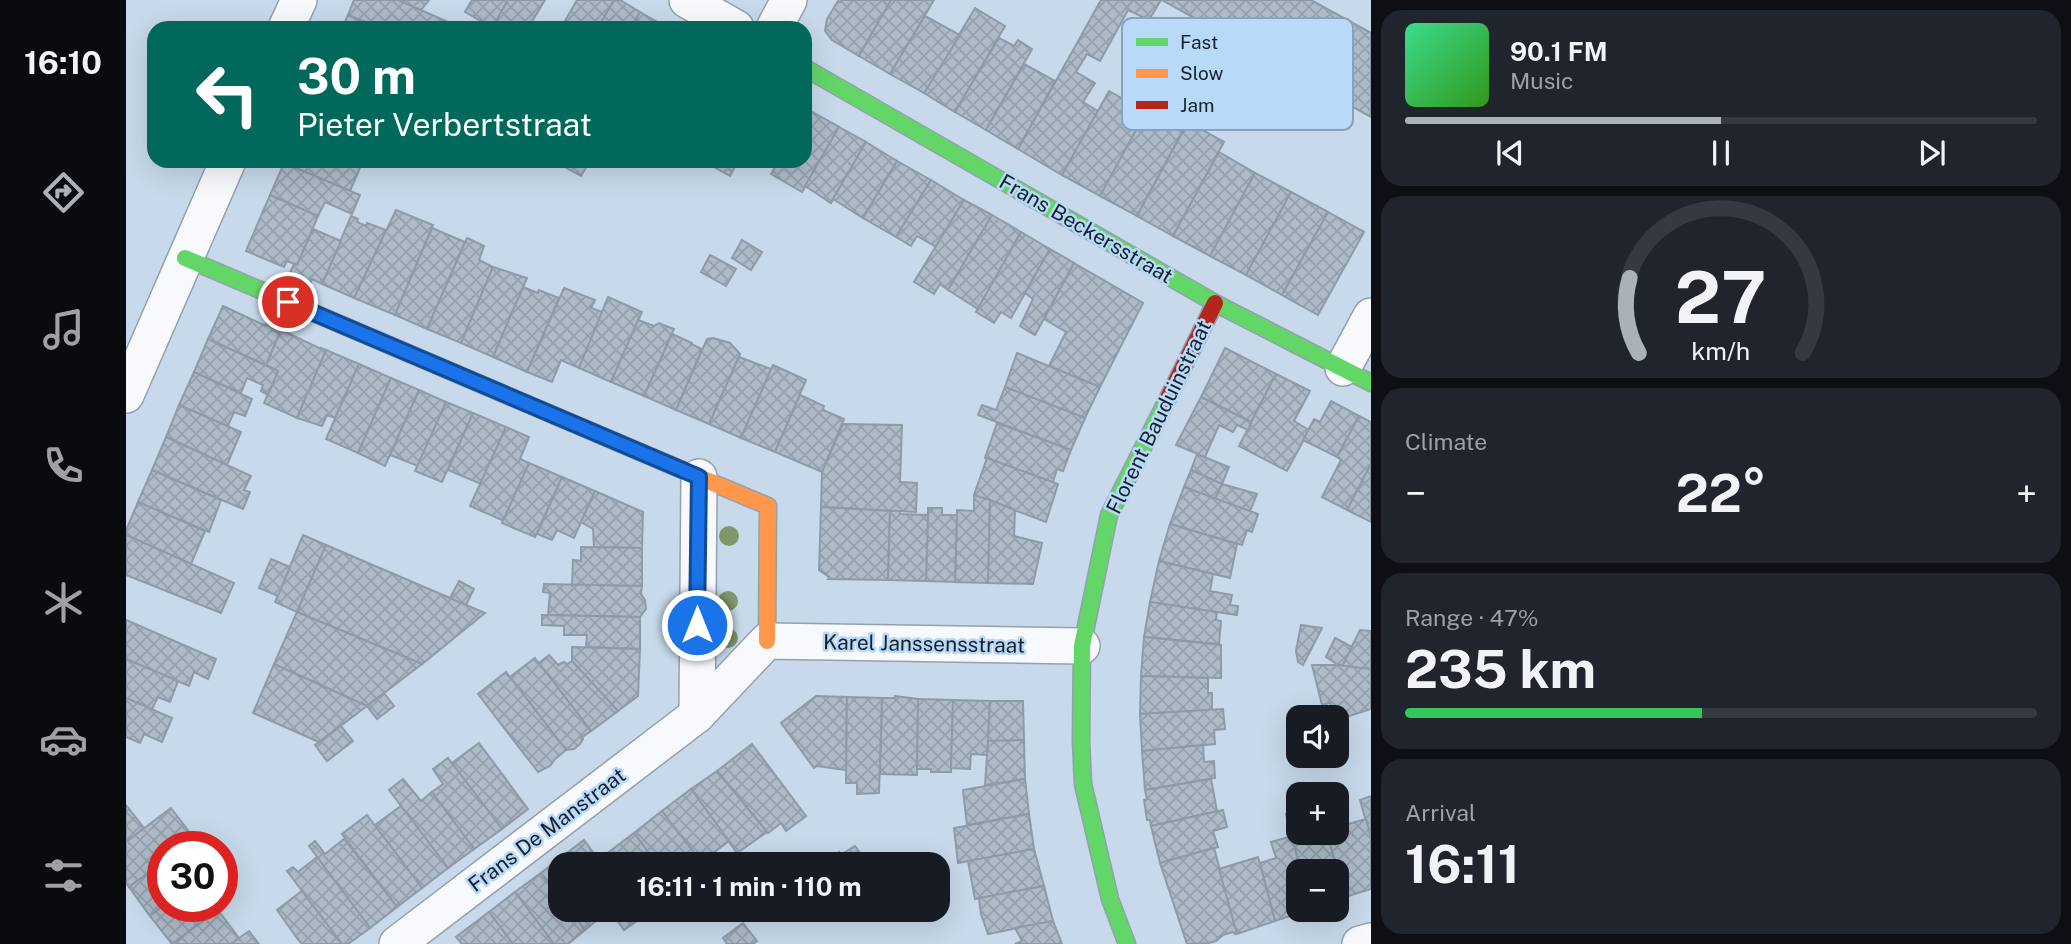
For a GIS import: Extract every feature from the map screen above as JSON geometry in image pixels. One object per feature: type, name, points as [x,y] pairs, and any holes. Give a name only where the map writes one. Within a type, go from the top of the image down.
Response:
[{"type":"street","points":[[289,21],[299,0]]},
{"type":"street","points":[[687,0],[724,21]]},
{"type":"street","points":[[778,21],[789,0]]},
{"type":"street","name":"Frans Beckersstraat","points":[[812,72],[1215,303],[1357,375]]},
{"type":"street","points":[[126,394],[225,168]]},
{"type":"street","points":[[185,258],[768,506],[767,641]]},
{"type":"street","name":"Florent Bauduinstraat","points":[[1127,944],[1110,899],[1083,785],[1082,646],[1109,515],[1215,303]]},
{"type":"street","points":[[1357,375],[1371,316]]},
{"type":"street","points":[[697,715],[699,477]]},
{"type":"street","name":"Karel Janssensstraat","points":[[767,641],[1082,646]]},
{"type":"street","name":"Frans De Manstraat","points":[[397,944],[697,715],[767,641]]},
{"type":"street","points":[[1360,944],[1371,941]]},
{"type":"building","points":[[354,0],[398,0],[446,21],[362,21],[348,15]]},
{"type":"building","points":[[398,0],[429,0],[421,10]]},
{"type":"building","points":[[472,0],[508,0],[496,21],[481,21],[465,12]]},
{"type":"building","points":[[508,0],[545,0],[532,21],[496,21]]},
{"type":"building","points":[[577,0],[614,0],[602,21],[565,21]]},
{"type":"building","points":[[614,0],[620,0],[640,12],[635,21],[602,21]]},
{"type":"building","points":[[841,0],[891,0],[859,56],[832,40],[825,31],[827,19]]},
{"type":"building","points":[[891,0],[934,0],[890,74],[859,56]]},
{"type":"building","points":[[1101,0],[1161,0],[1150,18],[1128,10],[1100,61],[1087,54],[1076,72],[1095,83],[1083,102],[1098,111],[1062,175],[1018,149]]},
{"type":"building","points":[[1162,0],[1311,0],[1344,18],[1194,18]]},
{"type":"building","points":[[975,8],[1005,26],[955,112],[924,93]]},
{"type":"building","points":[[640,12],[656,21],[635,21]]},
{"type":"building","points":[[348,15],[362,21],[345,21]]},
{"type":"building","points":[[925,16],[960,35],[924,93],[890,74]]},
{"type":"building","points":[[1353,23],[1371,33],[1371,117],[1353,107]]},
{"type":"building","points":[[999,38],[1014,46],[1018,40],[1032,49],[986,130],[955,112]]},
{"type":"building","points":[[1024,64],[1055,81],[1018,149],[986,130]]},
{"type":"building","points":[[1109,91],[1122,98],[1122,130],[1136,130],[1100,196],[1062,175]]},
{"type":"building","points":[[812,112],[839,127],[802,192],[771,174],[775,168],[812,168]]},
{"type":"building","points":[[839,127],[866,142],[831,203],[805,186]]},
{"type":"building","points":[[1136,130],[1182,132],[1137,216],[1100,196]]},
{"type":"building","points":[[1184,130],[1202,130],[1224,142],[1173,236],[1137,216]]},
{"type":"building","points":[[866,142],[897,161],[863,218],[833,199]]},
{"type":"building","points":[[1219,152],[1255,173],[1210,256],[1173,236]]},
{"type":"building","points":[[897,161],[931,180],[896,237],[863,218]]},
{"type":"building","points":[[282,168],[296,168],[360,195],[352,214],[325,202],[318,216],[270,195]]},
{"type":"building","points":[[296,168],[360,168],[350,191]]},
{"type":"building","points":[[567,168],[586,168],[581,176]]},
{"type":"building","points":[[716,168],[734,168],[730,176]]},
{"type":"building","points":[[1255,173],[1291,192],[1246,275],[1210,256]]},
{"type":"building","points":[[931,180],[964,200],[936,247],[917,236],[911,246],[896,237]]},
{"type":"building","points":[[1291,192],[1328,212],[1282,295],[1246,275]]},
{"type":"building","points":[[270,195],[318,216],[297,265],[287,261],[284,267],[246,251]]},
{"type":"building","points":[[964,200],[992,215],[948,290],[940,284],[934,294],[914,282]]},
{"type":"building","points":[[396,210],[433,225],[395,315],[354,298]]},
{"type":"building","points":[[1328,212],[1364,232],[1318,315],[1282,295]]},
{"type":"building","points":[[992,215],[1021,232],[978,309],[948,290]]},
{"type":"building","points":[[351,216],[366,226],[367,223],[386,230],[354,298],[322,284]]},
{"type":"building","points":[[432,228],[465,242],[427,329],[395,315]]},
{"type":"building","points":[[313,229],[341,241],[322,284],[290,273],[294,264],[297,265]]},
{"type":"building","points":[[1021,232],[1050,249],[1011,318],[1001,312],[994,323],[976,312]]},
{"type":"building","points":[[467,238],[484,246],[479,260],[493,267],[461,343],[427,329]]},
{"type":"building","points":[[742,240],[762,252],[751,270],[732,258]]},
{"type":"building","points":[[1050,249],[1074,263],[1035,335],[1020,326],[1033,299],[1025,293]]},
{"type":"building","points":[[710,255],[736,269],[726,286],[701,272]]},
{"type":"building","points":[[1074,263],[1143,303],[1100,387],[1049,366],[1066,332],[1044,319]]},
{"type":"building","points":[[493,267],[527,278],[493,357],[461,343]]},
{"type":"building","points":[[523,287],[559,298],[527,372],[493,357]]},
{"type":"building","points":[[564,288],[595,300],[591,308],[603,312],[579,368],[561,360],[552,382],[527,372]]},
{"type":"building","points":[[608,297],[642,312],[611,382],[579,368]]},
{"type":"building","points":[[223,306],[280,332],[266,365],[208,339]]},
{"type":"building","points":[[638,320],[654,326],[659,323],[674,329],[644,396],[611,382]]},
{"type":"building","points":[[281,330],[326,350],[297,418],[264,403],[278,371],[266,365]]},
{"type":"building","points":[[672,334],[702,349],[676,410],[644,396]]},
{"type":"building","points":[[208,339],[278,371],[268,395],[261,391],[263,385],[247,378],[241,393],[194,372]]},
{"type":"building","points":[[707,339],[730,343],[740,354],[709,424],[676,410]]},
{"type":"building","points":[[1225,348],[1276,374],[1251,422],[1201,397]]},
{"type":"building","points":[[326,350],[359,364],[335,418],[327,415],[322,426],[297,418]]},
{"type":"building","points":[[1017,353],[1100,387],[1085,418],[1005,387]]},
{"type":"building","points":[[739,357],[771,369],[741,438],[709,424]]},
{"type":"building","points":[[359,364],[391,378],[358,453],[326,439]]},
{"type":"building","points":[[773,365],[806,380],[775,452],[741,438]]},
{"type":"building","points":[[194,372],[252,399],[245,416],[234,412],[228,426],[179,405]]},
{"type":"building","points":[[1276,374],[1310,391],[1294,421],[1309,430],[1287,471],[1239,446]]},
{"type":"building","points":[[391,378],[419,390],[385,466],[358,453]]},
{"type":"building","points":[[1005,387],[1085,418],[1071,450],[978,415],[982,405],[996,410]]},
{"type":"building","points":[[419,390],[446,402],[418,466],[390,455]]},
{"type":"building","points":[[800,395],[824,406],[823,410],[844,419],[822,472],[775,452]]},
{"type":"building","points":[[1201,397],[1251,422],[1248,430],[1237,425],[1233,432],[1219,425],[1205,457],[1176,445]]},
{"type":"building","points":[[1331,401],[1359,416],[1337,457],[1303,440],[1314,419],[1320,422]]},
{"type":"building","points":[[446,402],[473,413],[442,482],[415,471]]},
{"type":"building","points":[[179,405],[241,432],[227,465],[166,437]]},
{"type":"building","points":[[473,413],[506,427],[481,484],[448,470]]},
{"type":"building","points":[[1359,416],[1371,422],[1371,464],[1347,510],[1322,497],[1341,460],[1337,457]]},
{"type":"building","points":[[997,423],[1071,450],[1063,471],[1057,469],[1053,482],[985,458]]},
{"type":"building","points":[[843,424],[902,425],[900,482],[917,483],[916,512],[821,507],[822,472]]},
{"type":"building","points":[[506,427],[529,437],[520,459],[529,463],[504,521],[470,506]]},
{"type":"building","points":[[166,437],[251,476],[244,490],[250,492],[243,509],[152,470]]},
{"type":"building","points":[[1197,454],[1229,467],[1222,484],[1191,470]]},
{"type":"building","points":[[987,458],[1058,484],[1046,522],[974,495]]},
{"type":"building","points":[[529,463],[562,477],[535,537],[502,523]]},
{"type":"building","points":[[1371,464],[1371,522],[1347,510]]},
{"type":"building","points":[[152,470],[221,500],[209,532],[138,502]]},
{"type":"building","points":[[1191,470],[1222,484],[1215,499],[1184,487]]},
{"type":"building","points":[[562,477],[595,491],[574,538],[557,530],[552,540],[537,534]]},
{"type":"building","points":[[1222,484],[1257,494],[1250,511],[1215,499]]},
{"type":"building","points":[[1184,487],[1258,514],[1252,532],[1247,530],[1242,545],[1170,524]]},
{"type":"building","points":[[595,491],[643,512],[642,548],[594,547],[593,529],[581,522]]},
{"type":"building","points":[[974,495],[990,500],[988,583],[955,582],[957,510],[974,511]]},
{"type":"building","points":[[990,500],[1015,510],[1014,536],[1042,543],[1033,584],[988,583]]},
{"type":"building","points":[[138,502],[205,531],[191,564],[126,535]]},
{"type":"building","points":[[821,507],[890,511],[888,580],[828,579],[829,577],[819,570]]},
{"type":"building","points":[[928,508],[942,508],[942,515],[957,515],[955,582],[926,581]]},
{"type":"building","points":[[890,511],[928,515],[926,581],[888,580]]},
{"type":"building","points":[[1170,524],[1237,544],[1230,578],[1159,561]]},
{"type":"building","points":[[126,535],[234,583],[221,613],[126,575]]},
{"type":"building","points":[[303,535],[326,545],[297,612],[275,602]]},
{"type":"building","points":[[326,545],[485,613],[422,664],[297,612]]},
{"type":"building","points":[[581,547],[642,548],[642,586],[572,585],[573,560],[581,561]]},
{"type":"building","points":[[271,559],[290,567],[278,596],[259,588]]},
{"type":"building","points":[[1159,561],[1213,574],[1210,591],[1232,595],[1230,605],[1238,606],[1237,615],[1150,602]]},
{"type":"building","points":[[459,581],[474,589],[466,605],[450,598]]},
{"type":"building","points":[[544,584],[642,586],[641,594],[646,609],[640,617],[548,615],[550,593],[543,592]]},
{"type":"building","points":[[1150,602],[1217,612],[1216,620],[1221,621],[1219,644],[1144,637]]},
{"type":"building","points":[[297,612],[422,664],[367,706],[274,664]]},
{"type":"building","points":[[542,615],[640,617],[640,649],[586,647],[587,635],[564,635],[564,626],[542,625]]},
{"type":"building","points":[[126,620],[216,659],[208,679],[194,672],[189,686],[126,659]]},
{"type":"building","points":[[1301,625],[1322,628],[1303,665],[1298,662],[1296,651]]},
{"type":"building","points":[[1360,630],[1371,631],[1371,669],[1342,666]]},
{"type":"building","points":[[1144,637],[1221,645],[1221,678],[1141,676]]},
{"type":"building","points":[[1335,638],[1352,647],[1342,666],[1326,657]]},
{"type":"building","points":[[572,647],[640,649],[638,696],[618,711],[572,661]]},
{"type":"building","points":[[549,655],[558,665],[572,661],[618,711],[591,731],[539,663]]},
{"type":"building","points":[[535,658],[591,731],[581,738],[583,739],[580,744],[574,749],[566,750],[510,677]]},
{"type":"building","points":[[126,659],[178,681],[170,702],[158,697],[152,709],[126,698]]},
{"type":"building","points":[[274,664],[367,706],[319,742],[253,713]]},
{"type":"building","points":[[1312,665],[1371,669],[1371,709],[1349,716],[1349,705],[1322,705]]},
{"type":"building","points":[[506,672],[566,750],[550,766],[538,772],[478,694]]},
{"type":"building","points":[[1141,676],[1208,678],[1208,693],[1212,693],[1212,710],[1140,714]]},
{"type":"building","points":[[384,693],[394,706],[377,719],[367,706]]},
{"type":"building","points":[[816,696],[847,697],[846,770],[817,766],[814,768],[781,723]]},
{"type":"building","points":[[895,696],[918,699],[917,775],[880,774],[882,698]]},
{"type":"building","points":[[847,697],[882,698],[879,793],[857,794],[857,783],[846,783]]},
{"type":"building","points":[[126,698],[172,718],[162,742],[144,734],[140,743],[126,737]]},
{"type":"building","points":[[918,699],[953,700],[951,772],[917,769]]},
{"type":"building","points":[[953,700],[990,701],[987,755],[971,754],[970,769],[951,768]]},
{"type":"building","points":[[990,701],[1023,701],[1024,740],[988,741]]},
{"type":"building","points":[[1223,709],[1225,729],[1214,730],[1215,744],[1142,751],[1140,714]]},
{"type":"building","points":[[341,726],[353,741],[327,761],[315,745]]},
{"type":"building","points":[[1024,740],[1025,779],[985,785],[988,741]]},
{"type":"building","points":[[479,743],[528,809],[502,829],[452,763]]},
{"type":"building","points":[[752,744],[806,816],[786,831],[781,823],[768,833],[717,771]]},
{"type":"building","points":[[1203,745],[1204,762],[1214,761],[1215,778],[1145,790],[1142,751]]},
{"type":"building","points":[[448,758],[502,829],[474,849],[432,792],[443,784],[433,769]]},
{"type":"building","points":[[717,771],[767,832],[736,852],[691,789]]},
{"type":"building","points":[[403,779],[421,801],[432,792],[474,849],[448,868],[389,790]]},
{"type":"building","points":[[1025,779],[1029,814],[967,825],[963,790]]},
{"type":"building","points":[[1211,779],[1217,811],[1151,826],[1150,820],[1147,820],[1145,790]]},
{"type":"building","points":[[691,789],[729,841],[714,852],[693,852],[662,811]]},
{"type":"building","points":[[1371,796],[1371,838],[1360,800]]},
{"type":"building","points":[[126,805],[144,828],[126,842]]},
{"type":"building","points":[[401,806],[448,868],[422,888],[375,825]]},
{"type":"building","points":[[171,808],[189,831],[147,831],[147,874],[129,887],[126,883],[126,842]]},
{"type":"building","points":[[1223,810],[1227,827],[1213,831],[1218,847],[1160,863],[1151,826]]},
{"type":"building","points":[[662,811],[693,852],[648,852],[634,833]]},
{"type":"building","points":[[1029,814],[1034,849],[958,863],[954,828]]},
{"type":"building","points":[[367,815],[422,888],[397,907],[342,834]]},
{"type":"building","points":[[1366,819],[1371,838],[1371,889],[1349,896],[1349,859],[1334,859],[1330,845],[1349,845],[1349,824]]},
{"type":"building","points":[[634,833],[648,852],[609,852]]},
{"type":"building","points":[[1286,838],[1286,845],[1294,845],[1298,859],[1286,859],[1286,917],[1275,921],[1260,863],[1276,858],[1271,842]]},
{"type":"building","points":[[344,839],[397,907],[370,928],[309,846],[315,841],[325,854]]},
{"type":"building","points":[[584,840],[593,852],[568,852]]},
{"type":"building","points":[[1294,845],[1330,845],[1334,859],[1298,859]]},
{"type":"building","points":[[855,846],[859,852],[845,852]]},
{"type":"building","points":[[1214,848],[1237,933],[1223,935],[1209,943],[1187,944],[1160,863]]},
{"type":"building","points":[[1034,849],[1044,886],[975,899],[968,861]]},
{"type":"building","points":[[317,857],[370,928],[348,944],[342,944],[287,871],[293,867],[298,872]]},
{"type":"building","points":[[1258,857],[1275,921],[1237,934],[1219,869]]},
{"type":"building","points":[[548,868],[548,882],[541,873]]},
{"type":"building","points":[[541,873],[548,882],[548,922],[579,922],[585,930],[568,944],[554,944],[515,892]]},
{"type":"building","points":[[147,874],[147,912],[129,887]]},
{"type":"building","points":[[1044,886],[1053,921],[988,934],[979,898]]},
{"type":"building","points":[[302,891],[342,944],[302,944],[296,937],[277,910]]},
{"type":"building","points":[[515,892],[554,944],[513,944],[489,912]]},
{"type":"building","points":[[489,912],[513,944],[462,944],[456,937]]},
{"type":"building","points":[[1053,921],[1062,944],[1015,944],[1022,941],[1015,928]]},
{"type":"building","points":[[155,922],[202,922],[172,944]]},
{"type":"building","points":[[202,922],[227,922],[239,938],[231,944],[172,944]]},
{"type":"building","points":[[579,922],[595,922],[585,930]]},
{"type":"building","points":[[618,922],[635,922],[624,930]]},
{"type":"building","points":[[743,923],[757,941],[753,944],[727,944],[723,938]]},
{"type":"building","points":[[249,931],[259,944],[231,944],[239,938]]},
{"type":"traffic: fast","points":[[812,72],[1215,303],[1371,383]]},
{"type":"traffic: fast","points":[[185,258],[701,478]]},
{"type":"traffic: fast","points":[[1127,944],[1110,899],[1083,784],[1082,646],[1109,515],[1167,400]]},
{"type":"traffic: slow","points":[[701,478],[768,506],[767,641]]},
{"type":"traffic: jam","points":[[1167,400],[1215,303]]},
{"type":"route","points":[[288,302],[699,477],[697,625]]}]
